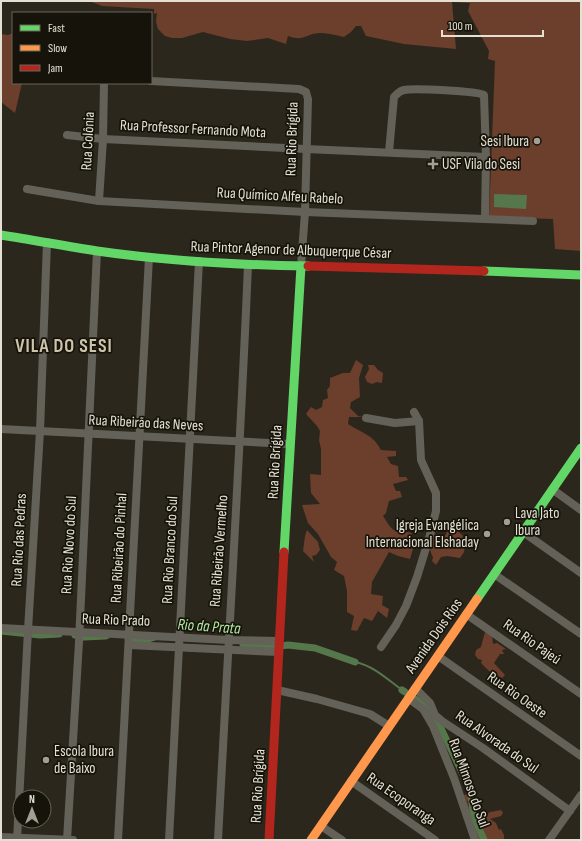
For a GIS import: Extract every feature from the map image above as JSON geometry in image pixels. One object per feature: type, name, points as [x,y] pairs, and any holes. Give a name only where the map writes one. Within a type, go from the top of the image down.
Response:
[{"type":"street","name":"Rua Rio Brígida","points":[[152,81],[302,90],[306,92],[308,96],[305,212],[290,444],[269,840]]},
{"type":"street","name":"Rua Colônia","points":[[99,201],[103,138],[104,84]]},
{"type":"street","points":[[389,152],[394,97],[399,92],[407,90],[473,92],[484,95],[486,157],[485,219]]},
{"type":"street","name":"Rua Professor Fernando Mota","points":[[67,135],[306,149],[486,157]]},
{"type":"street","name":"Rua Químico Alfeu Rabelo","points":[[27,189],[99,201],[305,212],[532,221]]},
{"type":"street","name":"Rua Pintor Agenor de Albuquerque César","points":[[1,235],[97,251],[248,265],[444,269],[581,275]]},
{"type":"street","name":"Rua Rio das Pedras","points":[[17,839],[40,431],[47,242]]},
{"type":"street","name":"Rua Rio Novo do Sul","points":[[67,840],[79,636],[97,251]]},
{"type":"street","name":"Rua Ribeirão do Pinhal","points":[[118,840],[149,257]]},
{"type":"street","name":"Rua Rio Branco do Sul","points":[[169,840],[199,261]]},
{"type":"street","name":"Rua Ribeirão Vermelho","points":[[218,840],[248,265]]},
{"type":"street","points":[[381,647],[396,625],[406,606],[417,577],[436,511],[435,489],[421,460],[418,421],[414,412]]},
{"type":"street","points":[[366,418],[395,423],[418,421]]},
{"type":"street","name":"Rua Ribeirão das Neves","points":[[1,429],[290,444]]},
{"type":"street","name":"Avenida Dois Rios","points":[[311,840],[581,448]]},
{"type":"street","points":[[552,488],[581,510]]},
{"type":"street","points":[[522,532],[581,573]]},
{"type":"street","points":[[494,574],[581,634]]},
{"type":"street","name":"Rua Rio Pajeú","points":[[466,614],[581,694]]},
{"type":"street","name":"Rua Rio Prado","points":[[1,628],[28,633],[129,640],[279,646]]},
{"type":"street","name":"Rua Rio Oeste","points":[[438,656],[581,756]]},
{"type":"street","name":"Rua Alvorada do Sul","points":[[415,688],[430,703],[435,715],[442,721],[483,748],[570,812]]},
{"type":"street","points":[[276,690],[317,699],[370,714],[389,726]]},
{"type":"street","name":"Rua Mimoso do Sul","points":[[408,698],[423,709],[433,726],[454,778],[474,840]]},
{"type":"street","name":"Rua Ecoporanga","points":[[352,781],[435,840]]},
{"type":"street","points":[[549,840],[581,796]]},
{"type":"street","points":[[321,826],[342,840]]},
{"type":"street","points":[[1,837],[17,839],[73,840]]},
{"type":"shaded area","points":[[89,1],[581,1],[581,251],[555,249],[553,219],[489,217],[495,61],[488,59],[489,51],[468,11],[470,3],[452,2],[456,49],[404,44],[366,36],[361,26],[356,26],[344,37],[319,33],[301,38],[293,38],[288,36],[286,44],[268,38],[247,41],[230,39],[203,32],[182,38],[172,38],[165,36],[158,29],[156,22],[157,13],[154,14],[154,9],[102,6]]},
{"type":"shaded area","points":[[12,33],[12,84],[22,84],[15,113],[1,102],[1,34],[8,35]]},
{"type":"shaded area","points":[[494,194],[527,195],[526,209],[494,207]]},
{"type":"shaded area","points":[[356,360],[363,365],[359,378],[360,397],[351,402],[350,408],[358,416],[363,417],[349,417],[348,424],[374,440],[381,450],[396,451],[396,456],[387,457],[391,464],[398,466],[399,477],[406,477],[408,480],[393,484],[396,491],[400,491],[402,497],[389,501],[386,513],[383,516],[394,530],[412,533],[407,543],[413,549],[410,559],[389,552],[372,582],[371,594],[383,596],[382,605],[389,609],[387,618],[378,611],[372,621],[364,618],[357,631],[351,630],[354,616],[347,612],[347,591],[344,576],[334,570],[337,562],[331,557],[318,534],[308,523],[302,505],[320,504],[311,493],[310,474],[321,475],[321,449],[319,440],[320,431],[306,414],[311,407],[316,410],[322,407],[323,400],[328,398],[327,390],[330,386],[330,378],[343,373],[350,373]]},
{"type":"shaded area","points":[[368,365],[374,365],[383,373],[382,383],[377,382],[372,384],[367,382],[365,377],[369,369]]},
{"type":"shaded area","points":[[451,524],[463,536],[462,543],[465,545],[464,552],[460,558],[447,556],[441,557],[436,565],[432,561],[433,557],[430,548],[434,533],[444,538]]},
{"type":"shaded area","points":[[307,530],[318,542],[320,550],[316,555],[312,556],[314,562],[303,551]]},
{"type":"shaded area","points":[[485,632],[492,635],[493,644],[497,643],[506,649],[502,650],[504,654],[500,654],[494,663],[505,675],[502,678],[489,671],[481,663],[482,660],[478,659],[475,655],[476,650],[481,647]]},
{"type":"shaded area","points":[[469,793],[471,799],[467,801],[469,807],[475,805],[476,812],[482,817],[490,812],[501,810],[503,813],[501,816],[490,819],[496,823],[499,830],[501,829],[504,835],[504,840],[476,840],[462,796]]},
{"type":"waterway","name":"Rio da Prata","points":[[1,631],[40,635],[59,634]]},
{"type":"waterway","name":"Rio da Prata","points":[[75,635],[84,637],[106,636]]},
{"type":"waterway","name":"Rio da Prata","points":[[128,638],[145,640],[155,637]]},
{"type":"waterway","name":"Rio da Prata","points":[[243,644],[273,647],[288,645],[315,648],[355,662]]},
{"type":"waterway","name":"Rio da Prata","points":[[355,662],[362,664],[386,677],[402,690]]},
{"type":"waterway","name":"Rio da Prata","points":[[415,699],[431,710],[436,718],[470,789],[474,817],[484,840]]},
{"type":"traffic: fast","points":[[1,235],[97,251],[176,260],[255,265],[308,266]]},
{"type":"traffic: fast","points":[[284,552],[301,266]]},
{"type":"traffic: fast","points":[[484,271],[581,275]]},
{"type":"traffic: fast","points":[[477,599],[581,448]]},
{"type":"traffic: slow","points":[[311,840],[477,599]]},
{"type":"traffic: jam","points":[[308,266],[484,271]]},
{"type":"traffic: jam","points":[[269,840],[284,552]]},
{"type":"place","name":"Sesi Ibura","points":[[537,141]]},
{"type":"place","name":"USF Vila do Sesi","points":[[433,164]]},
{"type":"place","name":"Lava Jato Ibura","points":[[507,522]]},
{"type":"place","name":"Igreja Evangélica Internacional Elshaday","points":[[487,534]]},
{"type":"place","name":"Escola Ibura de Baixo","points":[[46,760]]},
{"type":"district","name":"VILA DO SESI","points":[[64,346]]}]
